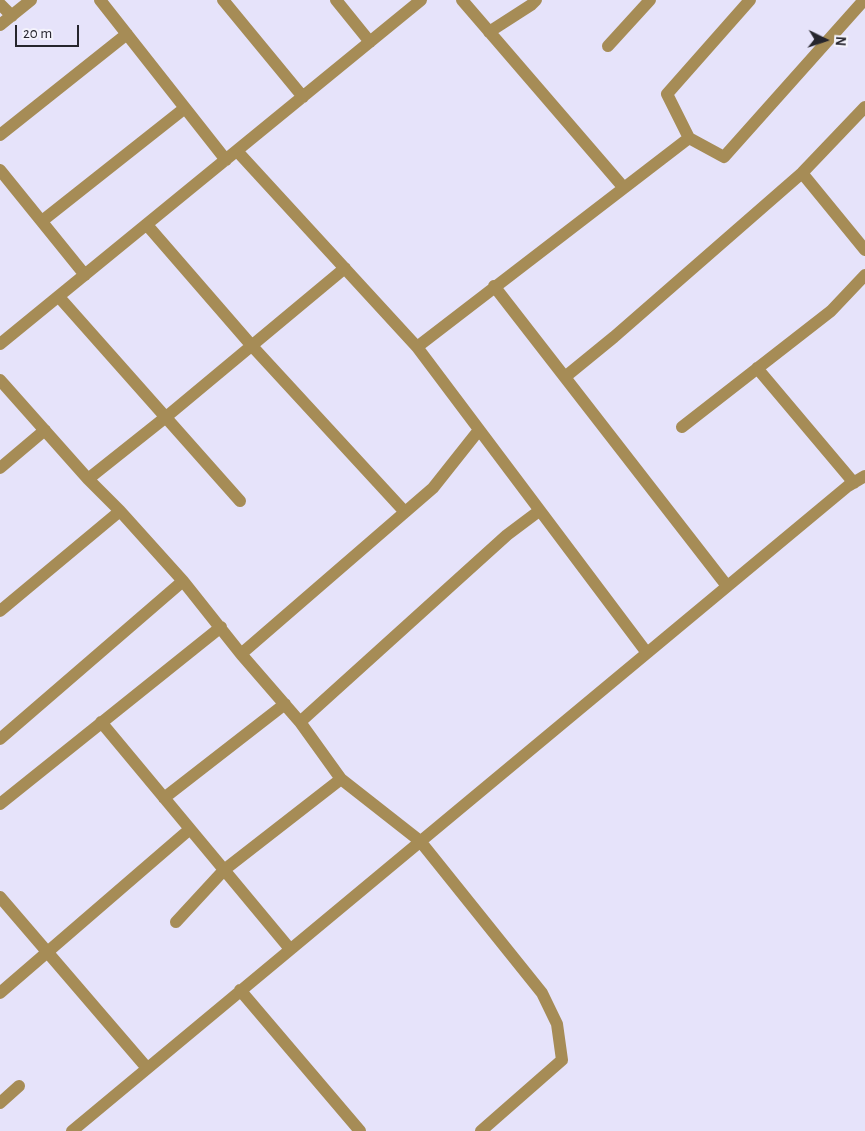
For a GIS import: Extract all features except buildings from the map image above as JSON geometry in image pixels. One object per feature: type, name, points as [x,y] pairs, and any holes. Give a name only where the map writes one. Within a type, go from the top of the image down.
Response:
[{"type":"street","points":[[0,25],[31,0]]},
{"type":"street","points":[[100,0],[226,160]]},
{"type":"street","points":[[223,0],[303,97]]},
{"type":"street","points":[[336,0],[370,42]]},
{"type":"street","points":[[0,344],[421,0]]},
{"type":"street","points":[[462,0],[624,188]]},
{"type":"street","points":[[489,32],[536,0]]},
{"type":"street","points":[[608,46],[650,0]]},
{"type":"street","points":[[750,0],[667,94],[689,138],[724,157],[864,0]]},
{"type":"street","points":[[0,4],[12,16]]},
{"type":"street","points":[[0,135],[128,34]]},
{"type":"street","points":[[564,377],[629,325],[802,173],[865,107]]},
{"type":"street","points":[[42,221],[185,108]]},
{"type":"street","points":[[417,347],[689,138]]},
{"type":"street","points":[[237,150],[417,347],[647,653]]},
{"type":"street","points":[[0,170],[85,275]]},
{"type":"street","points":[[802,173],[865,250]]},
{"type":"street","points":[[146,226],[252,346],[404,512]]},
{"type":"street","points":[[88,479],[166,417],[345,268]]},
{"type":"street","points":[[682,427],[831,311],[865,275]]},
{"type":"street","points":[[494,286],[727,586]]},
{"type":"street","points":[[59,297],[240,501]]},
{"type":"street","points":[[757,368],[854,482]]},
{"type":"street","points":[[0,380],[88,479],[120,511],[183,581],[241,654],[300,722],[341,779],[420,841],[542,993],[557,1024],[562,1060],[481,1131]]},
{"type":"street","points":[[0,468],[45,430]]},
{"type":"street","points":[[241,654],[433,488],[479,430]]},
{"type":"street","points":[[72,1131],[727,586],[854,482],[865,476]]},
{"type":"street","points":[[0,611],[120,511]]},
{"type":"street","points":[[300,722],[507,535],[539,511]]},
{"type":"street","points":[[0,739],[183,581]]},
{"type":"street","points":[[0,804],[221,627]]},
{"type":"street","points":[[164,798],[285,704]]},
{"type":"street","points":[[101,722],[290,949]]},
{"type":"street","points":[[176,922],[224,870],[341,779]]},
{"type":"street","points":[[0,993],[190,829]]},
{"type":"street","points":[[0,897],[147,1068]]},
{"type":"street","points":[[240,990],[360,1131]]},
{"type":"street","points":[[0,1103],[19,1086]]}]
